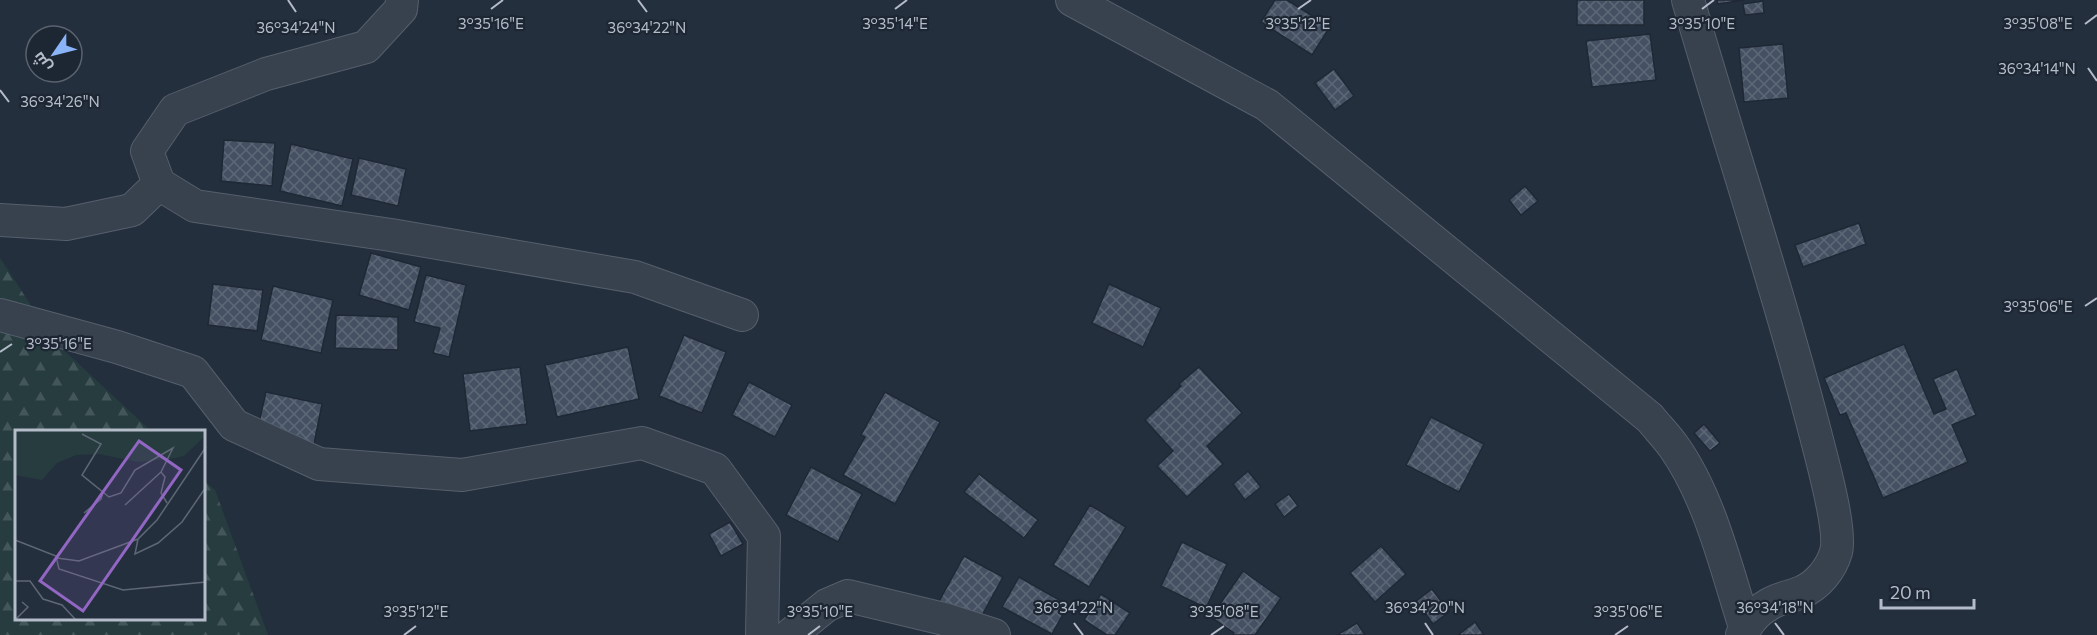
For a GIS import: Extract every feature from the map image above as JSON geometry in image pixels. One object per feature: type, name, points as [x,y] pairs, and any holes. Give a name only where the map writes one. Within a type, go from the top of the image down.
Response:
[{"type":"street","points":[[402,0],[401,9],[366,47],[266,74],[175,110],[147,151],[159,184],[195,206],[391,235],[635,277],[742,315]]},
{"type":"street","points":[[1072,0],[1267,105],[1650,418],[1674,446],[1707,510],[1743,631]]},
{"type":"street","points":[[1688,0],[1741,182],[1789,334],[1823,465],[1836,530],[1837,550],[1830,568],[1820,580],[1803,592],[1769,604],[1756,614],[1743,631]]},
{"type":"street","points":[[0,220],[66,224],[132,210],[159,184]]},
{"type":"street","points":[[0,315],[117,347],[193,372],[234,425],[319,465],[462,475],[642,443],[715,469],[764,536],[770,635],[848,596],[944,619],[994,635]]},
{"type":"green space","points":[[0,258],[55,342],[150,430],[15,430],[15,620],[206,620],[206,482],[215,490],[268,635],[0,635]]},
{"type":"building","points":[[1275,0],[1287,0],[1330,27],[1312,55],[1261,22]]},
{"type":"building","points":[[1577,0],[1644,0],[1644,25],[1577,25]]},
{"type":"building","points":[[1717,0],[1744,0],[1718,4]]},
{"type":"building","points":[[1763,1],[1764,13],[1745,15],[1743,4]]},
{"type":"building","points":[[1650,34],[1656,80],[1592,87],[1586,41]]},
{"type":"building","points":[[1783,44],[1788,98],[1744,102],[1739,48]]},
{"type":"building","points":[[1334,69],[1354,96],[1335,110],[1315,83]]},
{"type":"building","points":[[224,140],[275,143],[272,186],[221,181]]},
{"type":"building","points":[[291,144],[353,159],[342,206],[280,191]]},
{"type":"building","points":[[359,158],[406,169],[398,206],[351,195]]},
{"type":"building","points":[[1525,186],[1538,201],[1521,215],[1509,200]]},
{"type":"building","points":[[1859,223],[1866,244],[1803,267],[1795,245]]},
{"type":"building","points":[[371,253],[421,267],[409,310],[359,295]]},
{"type":"building","points":[[426,275],[466,285],[449,357],[433,353],[440,328],[414,322]]},
{"type":"building","points":[[213,284],[263,290],[257,331],[208,325]]},
{"type":"building","points":[[1109,284],[1161,308],[1143,347],[1092,323]]},
{"type":"building","points":[[273,286],[333,300],[321,353],[261,340]]},
{"type":"building","points":[[336,315],[398,317],[398,350],[335,348]]},
{"type":"building","points":[[684,335],[726,352],[702,413],[659,396]]},
{"type":"building","points":[[1904,344],[1934,414],[1946,409],[1933,379],[1957,369],[1976,415],[1952,425],[1968,462],[1883,498],[1846,413],[1840,415],[1824,378]]},
{"type":"building","points":[[628,347],[639,399],[557,417],[545,365]]},
{"type":"building","points":[[520,367],[527,424],[470,431],[463,374]]},
{"type":"building","points":[[1199,367],[1242,413],[1207,446],[1223,464],[1187,497],[1157,466],[1173,451],[1145,420],[1181,386],[1179,384]]},
{"type":"building","points":[[749,382],[792,405],[775,437],[732,415]]},
{"type":"building","points":[[266,392],[322,404],[314,444],[257,431]]},
{"type":"building","points":[[885,392],[940,422],[895,504],[843,475],[865,437],[861,435]]},
{"type":"building","points":[[1431,417],[1484,444],[1459,492],[1406,465]]},
{"type":"building","points":[[1704,424],[1720,443],[1710,451],[1694,433]]},
{"type":"building","points":[[811,467],[862,494],[838,542],[786,515]]},
{"type":"building","points":[[1248,471],[1261,487],[1245,500],[1233,484]]},
{"type":"building","points":[[979,474],[1038,520],[1024,538],[964,492]]},
{"type":"building","points":[[1289,494],[1298,506],[1284,517],[1275,504]]},
{"type":"building","points":[[1090,505],[1126,527],[1089,587],[1053,565]]},
{"type":"building","points":[[730,522],[743,544],[721,556],[709,534]]},
{"type":"building","points":[[1182,542],[1227,564],[1206,608],[1161,586]]},
{"type":"building","points":[[1381,546],[1406,574],[1375,602],[1350,573]]},
{"type":"building","points":[[964,556],[1003,577],[976,626],[937,605]]},
{"type":"building","points":[[1243,571],[1281,598],[1255,635],[1233,635],[1234,633],[1211,617]]},
{"type":"building","points":[[1019,577],[1068,605],[1052,634],[1002,607]]},
{"type":"building","points":[[1432,589],[1449,612],[1433,624],[1416,601]]},
{"type":"building","points":[[1101,594],[1130,613],[1115,635],[1107,635],[1084,620]]},
{"type":"building","points":[[1475,622],[1484,635],[1458,635]]},
{"type":"building","points":[[1357,623],[1365,635],[1337,635]]}]
